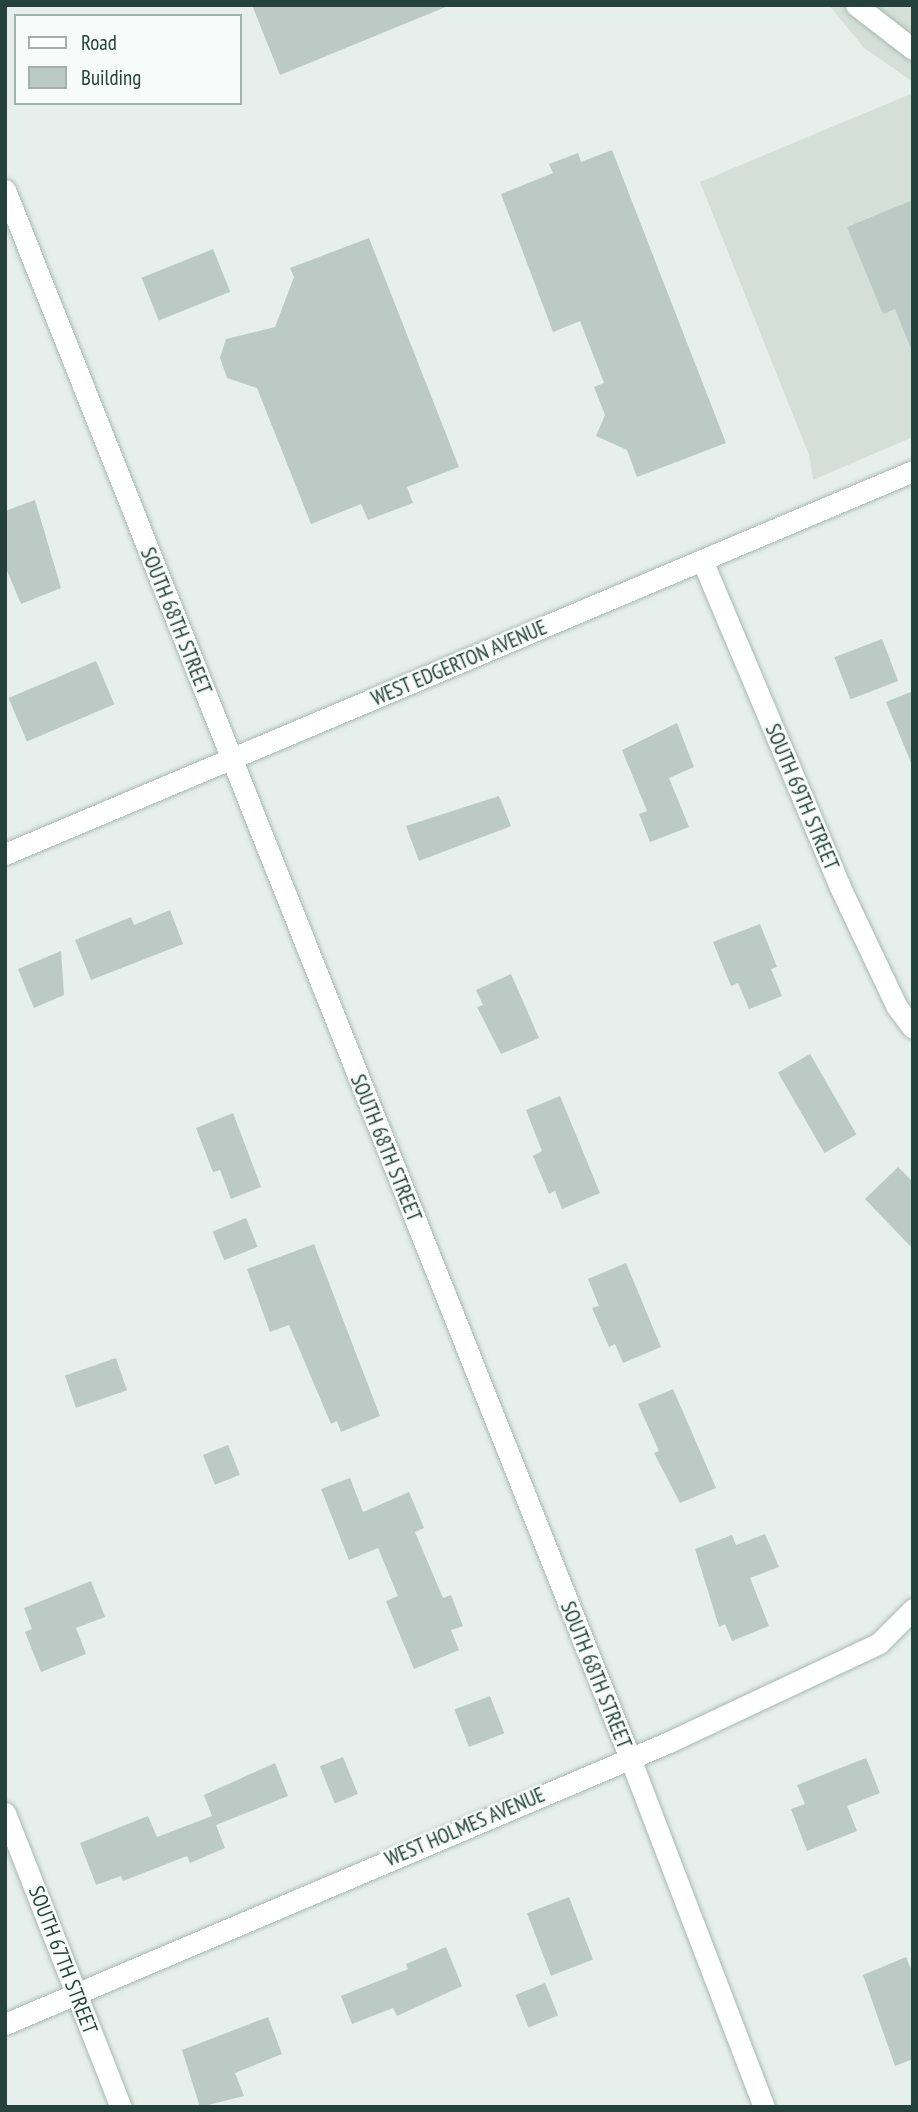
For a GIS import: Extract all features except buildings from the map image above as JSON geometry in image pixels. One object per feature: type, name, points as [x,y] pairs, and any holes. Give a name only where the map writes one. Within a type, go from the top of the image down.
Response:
[{"type":"street","points":[[856,5],[913,49]]},
{"type":"street","name":"SOUTH 68TH STREET","points":[[5,190],[630,1758],[764,2107]]},
{"type":"street","name":"WEST EDGERTON AVENUE","points":[[5,854],[913,471]]},
{"type":"street","name":"SOUTH 69TH STREET","points":[[702,560],[839,885],[897,1007],[913,1028]]},
{"type":"street","name":"WEST HOLMES AVENUE","points":[[5,2024],[630,1758],[879,1643],[913,1609]]},
{"type":"street","name":"SOUTH 67TH STREET","points":[[5,1813],[121,2107]]},
{"type":"shaded area","points":[[829,5],[913,5],[913,82],[864,48]]},
{"type":"shaded area","points":[[913,93],[913,437],[813,480],[809,455],[700,182]]}]
